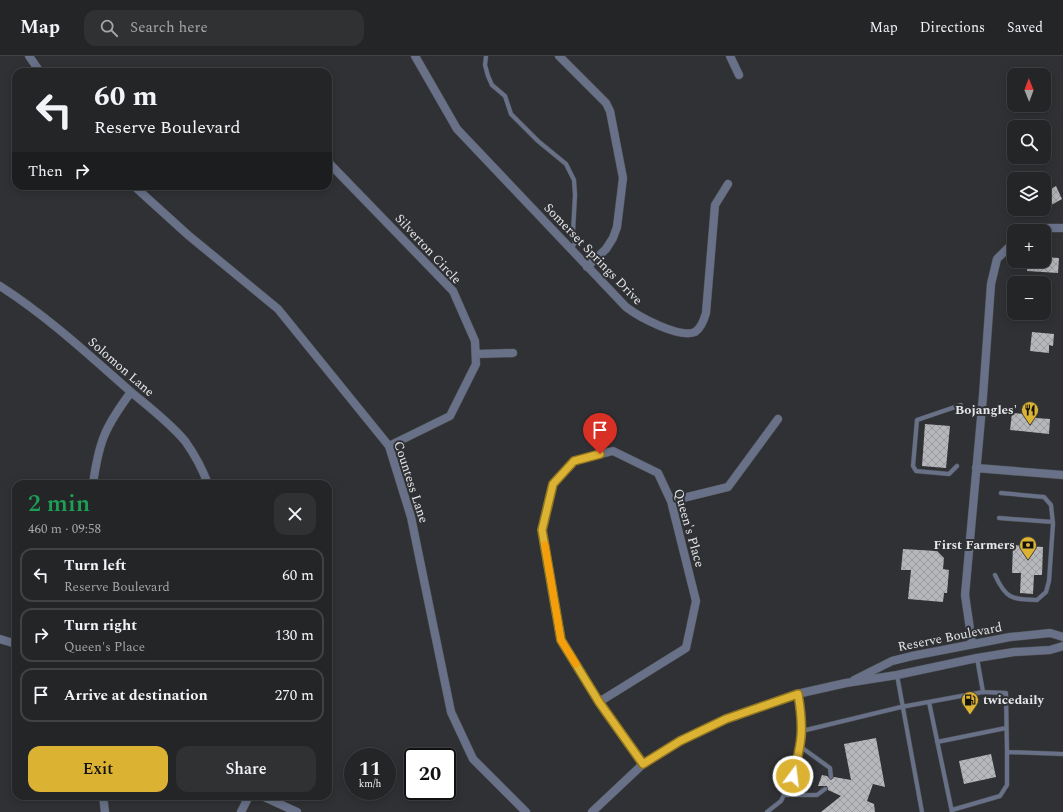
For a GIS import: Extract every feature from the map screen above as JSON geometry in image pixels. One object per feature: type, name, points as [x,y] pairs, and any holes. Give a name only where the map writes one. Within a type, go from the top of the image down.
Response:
[{"type":"street","points":[[29,56],[37,68]]},
{"type":"street","points":[[559,56],[606,103],[610,111],[622,168],[623,178],[617,227],[613,238],[606,249],[587,267]]},
{"type":"street","points":[[730,56],[739,75]]},
{"type":"street","name":"Somerset Springs Drive","points":[[417,58],[457,129],[587,267],[626,307],[638,316],[684,334],[696,331],[703,322],[706,313],[715,205],[728,184]]},
{"type":"street","name":"Silverton Circle","points":[[332,166],[453,291],[475,341],[476,364],[450,416],[389,446]]},
{"type":"street","name":"Countess Lane","points":[[138,190],[188,235],[278,309],[389,446],[411,517],[451,712],[473,759],[526,812]]},
{"type":"street","points":[[1051,228],[1063,228]]},
{"type":"street","points":[[977,658],[972,643],[965,595],[990,284],[997,259],[1007,249]]},
{"type":"street","name":"Solomon Lane","points":[[0,286],[38,313],[131,392],[184,440],[198,461],[206,480]]},
{"type":"street","points":[[476,354],[513,353]]},
{"type":"street","points":[[94,480],[96,460],[106,429],[131,392]]},
{"type":"street","points":[[671,501],[728,487],[778,419]]},
{"type":"street","name":"Queen's Place","points":[[599,702],[686,648],[696,601],[671,501],[658,474],[613,451],[574,461],[553,484],[542,530],[561,640],[599,702],[643,764]]},
{"type":"street","points":[[976,468],[1063,475]]},
{"type":"street","name":"Reserve Boulevard","points":[[846,683],[892,660],[972,643],[1050,633],[1063,637]]},
{"type":"street","points":[[0,639],[12,643]]},
{"type":"street","name":"Reserve Boulevard","points":[[592,812],[643,764],[680,741],[726,719],[798,694],[846,683],[897,675],[977,658],[1014,652],[1050,650],[1063,646]]},
{"type":"street","points":[[104,800],[105,812]]},
{"type":"street","points":[[241,812],[247,800]]},
{"type":"street","points":[[271,800],[297,812]]},
{"type":"lane","points":[[486,56],[488,76],[492,85],[505,96],[512,114],[538,141],[566,164],[574,180],[575,195],[573,232],[575,243],[571,249]]},
{"type":"lane","points":[[957,466],[949,474],[916,471],[913,466],[917,420],[962,405]]},
{"type":"lane","points":[[995,575],[1002,590],[1012,599],[1037,600],[1046,592],[1049,581],[1053,523],[1051,505],[1044,497],[1001,494]]},
{"type":"lane","points":[[999,518],[1053,523]]},
{"type":"lane","points":[[977,658],[983,692]]},
{"type":"lane","points":[[897,675],[901,707],[922,812]]},
{"type":"lane","points":[[802,731],[901,707],[983,692],[1006,693],[1008,785],[1000,796],[952,811],[929,702]]},
{"type":"lane","points":[[767,812],[781,801],[793,776],[801,747],[802,731],[798,694]]},
{"type":"lane","points":[[938,742],[1006,728]]},
{"type":"lane","points":[[801,747],[830,768],[831,777]]},
{"type":"lane","points":[[1007,752],[1063,754]]},
{"type":"lane","points":[[784,795],[817,795],[825,789]]},
{"type":"building","points":[[1056,186],[1062,199],[1051,205],[1051,189]]},
{"type":"building","points":[[1051,257],[1059,258],[1058,273],[1027,271],[1027,268],[1051,268]]},
{"type":"building","points":[[1032,332],[1054,334],[1053,346],[1049,345],[1049,353],[1030,351]]},
{"type":"building","name":"Bojangles'","points":[[1012,413],[1036,415],[1036,418],[1050,419],[1049,434],[1010,430]]},
{"type":"building","points":[[925,424],[950,426],[946,468],[922,466]]},
{"type":"building","name":"First Farmers","points":[[1013,545],[1043,547],[1042,575],[1034,575],[1033,594],[1020,593],[1021,573],[1012,573]]},
{"type":"building","points":[[903,549],[937,551],[944,558],[943,569],[949,570],[947,593],[944,593],[943,602],[908,599],[911,570],[901,570]]},
{"type":"building","points":[[876,738],[885,787],[873,784],[867,801],[874,804],[875,812],[821,812],[841,796],[828,790],[827,786],[818,786],[822,775],[827,776],[831,780],[834,777],[851,780],[844,744]]},
{"type":"building","points":[[991,754],[996,777],[964,784],[959,761]]},
{"type":"slow traffic","points":[[545,545],[561,640],[576,664]]},
{"type":"place","name":"Bojangles'","points":[[1030,425]]},
{"type":"place","name":"First Farmers","points":[[1028,560]]},
{"type":"place","name":"twicedaily","points":[[970,715]]},
{"type":"route","points":[[600,454],[574,461],[553,484],[542,530],[561,640],[599,702],[643,764],[680,741],[726,719],[798,694],[803,724],[801,747],[793,776]]}]
